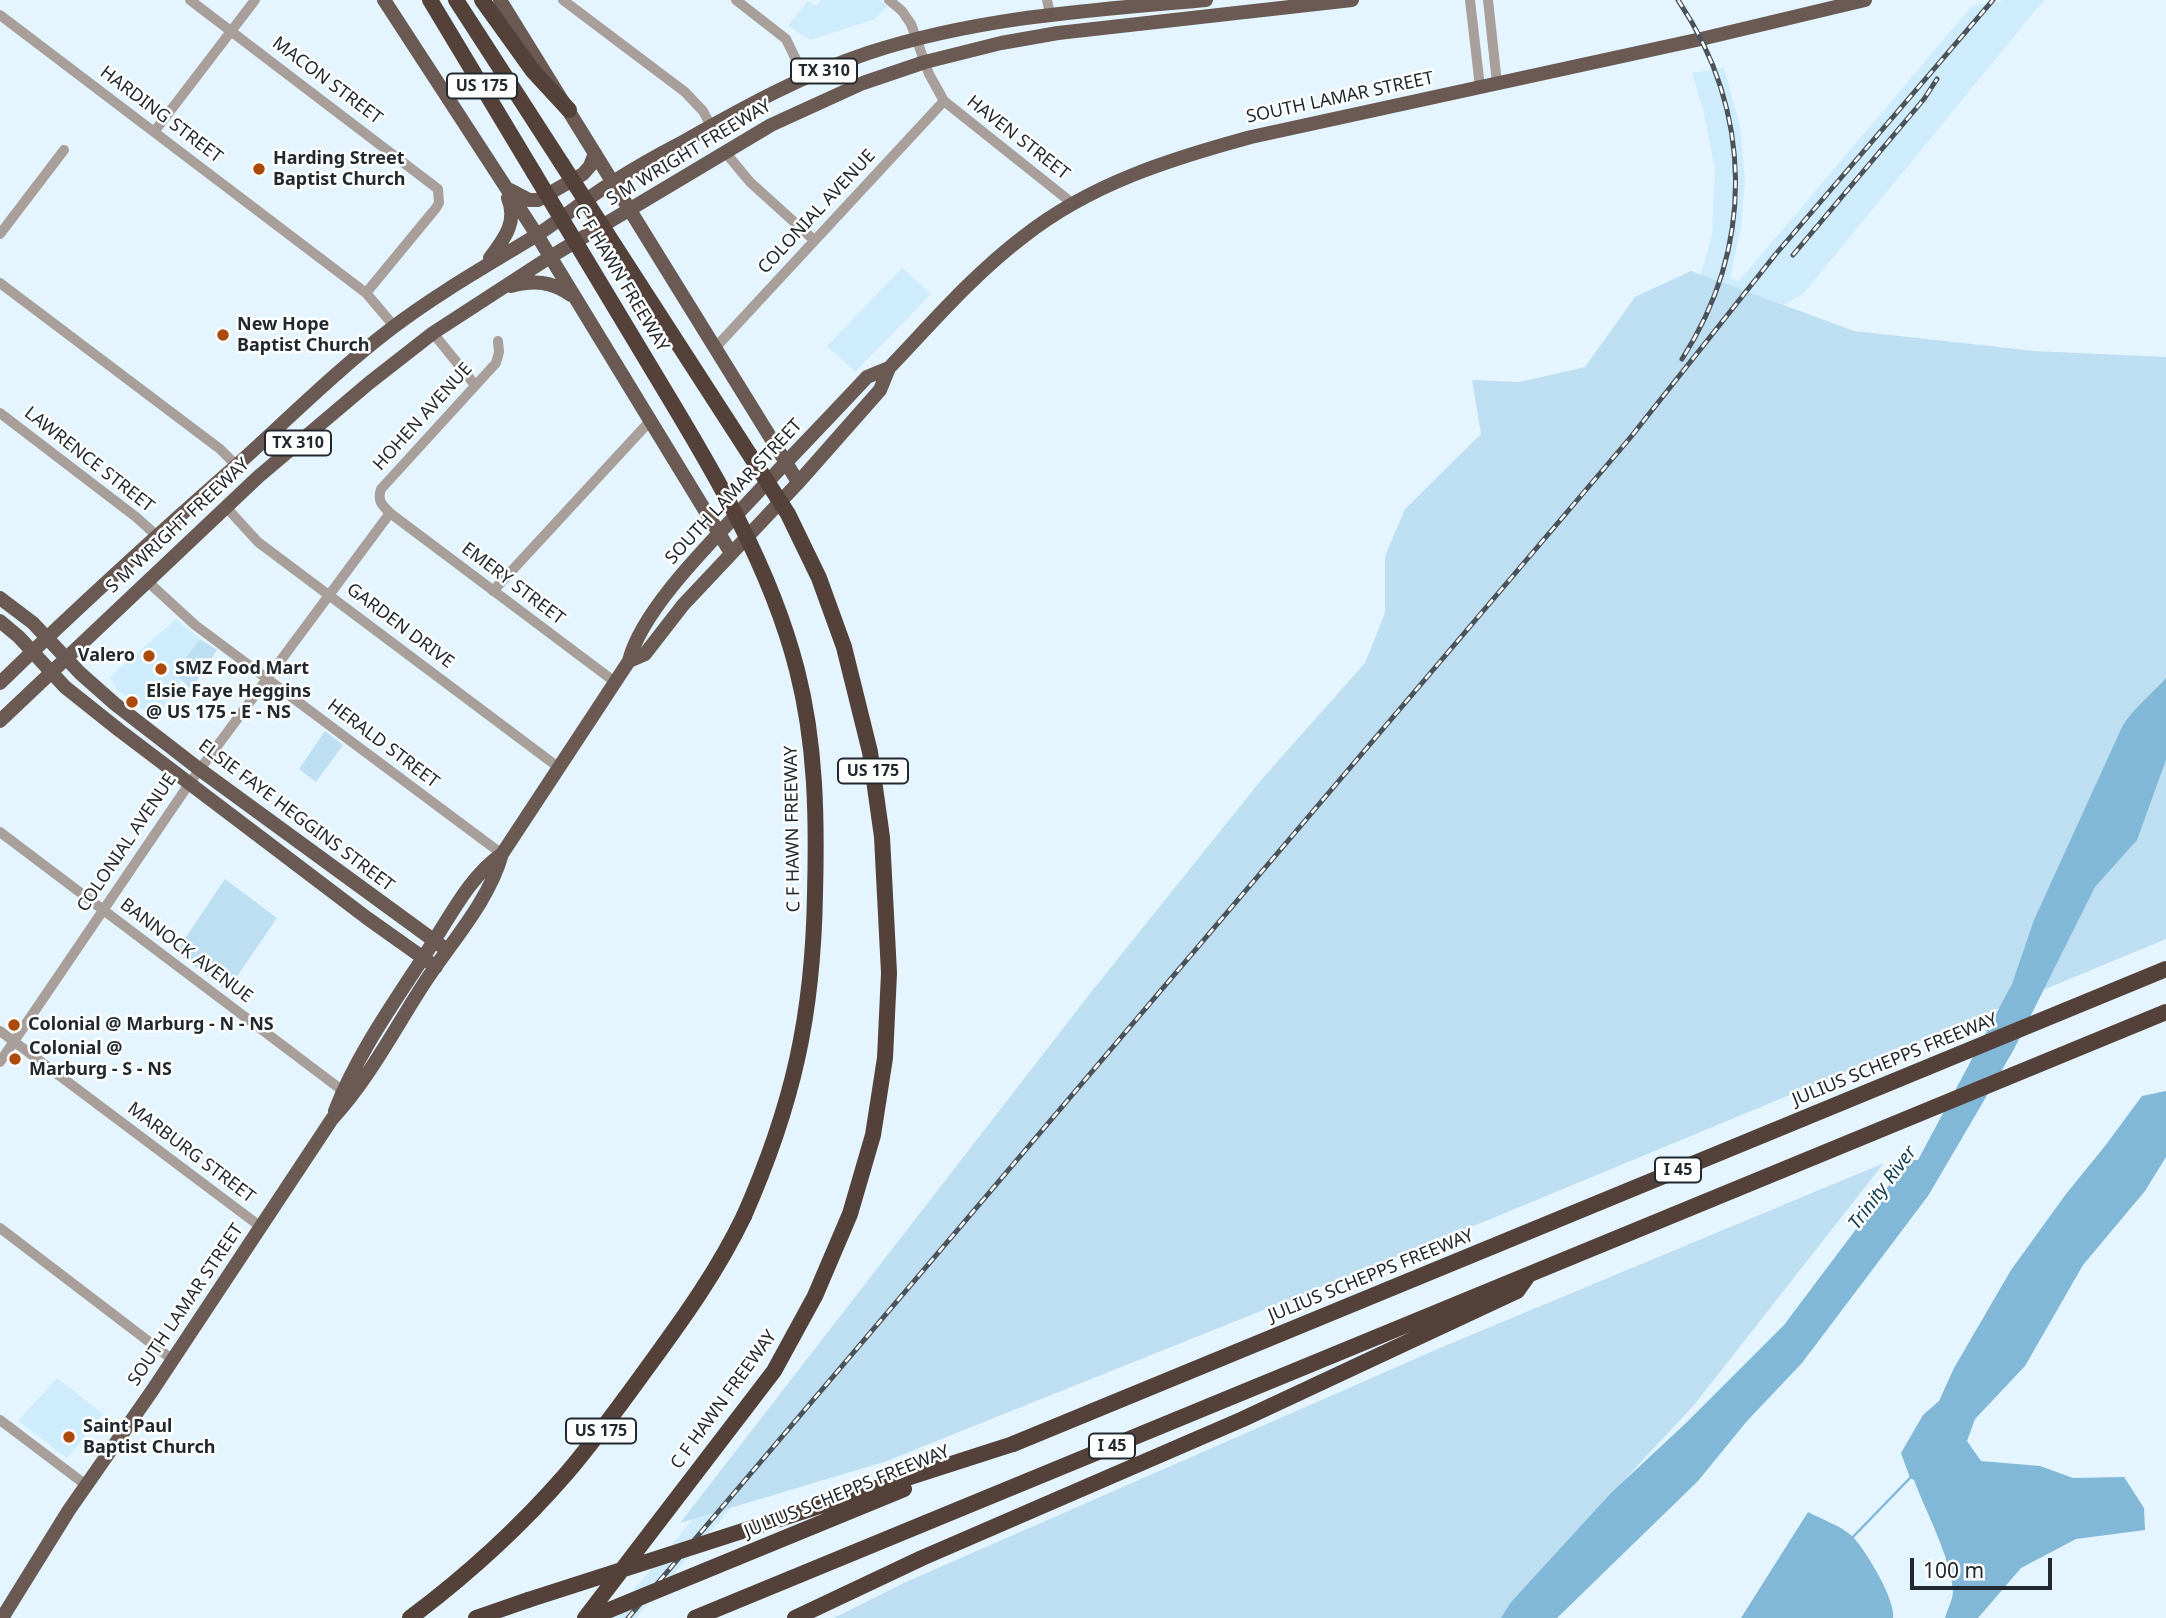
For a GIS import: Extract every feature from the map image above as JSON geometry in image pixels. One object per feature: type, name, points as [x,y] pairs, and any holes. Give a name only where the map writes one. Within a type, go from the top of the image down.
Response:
[{"type":"highway","name":"C F HAWN FREEWAY","points":[[413,1615],[491,1550],[534,1509],[583,1454],[702,1292],[730,1246],[774,1145],[789,1100],[799,1056],[814,944],[816,802],[812,747],[804,698],[797,669],[764,574],[725,493],[430,0]]},
{"type":"highway","name":"C F HAWN FREEWAY","points":[[456,0],[788,514],[819,578],[845,646],[870,752],[883,846],[889,973],[885,1058],[875,1126],[850,1214],[816,1296],[774,1371],[588,1618]]},
{"type":"highway","points":[[482,0],[533,71],[569,110]]},
{"type":"highway","name":"JULIUS SCHEPPS FREEWAY","points":[[588,1618],[2166,969]]},
{"type":"highway","name":"I 45","points":[[695,1618],[2166,1012]]},
{"type":"highway","points":[[795,1618],[922,1558],[1115,1475],[1392,1350],[1517,1291],[1528,1275]]},
{"type":"highway","points":[[476,1618],[1013,1444]]},
{"type":"main road","points":[[384,0],[537,234],[732,553]]},
{"type":"main road","points":[[500,0],[798,482]]},
{"type":"main road","name":"S M WRIGHT FREEWAY","points":[[0,683],[156,535],[394,326],[612,182],[711,125],[806,78],[865,54],[916,39],[996,22],[1049,7],[1206,0]]},
{"type":"main road","name":"S M WRIGHT FREEWAY","points":[[0,721],[226,507],[327,418],[433,333],[550,257],[725,152],[819,102],[863,83],[925,62],[1001,43],[1058,33],[1352,0]]},
{"type":"main road","name":"SOUTH LAMAR STREET","points":[[629,661],[645,654],[683,605],[880,390],[889,368],[989,265],[1023,236],[1072,203],[1137,172],[1180,156],[1251,137],[1701,39],[1865,0]]},
{"type":"main road","points":[[503,185],[529,200],[538,200],[583,174],[590,166],[595,153]]},
{"type":"main road","points":[[485,265],[510,226],[512,206],[503,185]]},
{"type":"main road","points":[[500,289],[526,282],[548,282],[575,299]]},
{"type":"main road","name":"SOUTH LAMAR STREET","points":[[3,1616],[86,1485],[173,1360],[347,1094],[436,967],[497,873],[502,854],[629,661],[633,644],[666,596],[719,533],[867,377],[889,368]]},
{"type":"main road","name":"ELSIE FAYE HEGGINS STREET","points":[[0,598],[33,623],[115,704],[199,769],[447,950]]},
{"type":"main road","points":[[0,621],[19,637],[65,687],[188,784],[436,967]]},
{"type":"main road","name":"SOUTH LAMAR STREET","points":[[347,1094],[363,1052],[423,958],[485,865],[502,854]]},
{"type":"main road","points":[[307,873],[318,857]]},
{"type":"street","name":"MACON STREET","points":[[190,0],[438,190],[439,203],[436,208],[366,293]]},
{"type":"street","points":[[154,132],[255,0]]},
{"type":"street","points":[[563,0],[685,92],[703,111],[711,125]]},
{"type":"street","points":[[736,0],[786,39],[806,78]]},
{"type":"street","name":"HAVEN STREET","points":[[889,0],[906,17],[944,101],[1072,203]]},
{"type":"street","points":[[1470,0],[1480,87]]},
{"type":"street","points":[[1488,0],[1497,83]]},
{"type":"street","name":"HARDING STREET","points":[[0,15],[366,293],[394,326]]},
{"type":"street","name":"COLONIAL AVENUE","points":[[715,348],[944,101]]},
{"type":"street","points":[[0,234],[64,150]]},
{"type":"street","points":[[725,152],[750,182],[814,240]]},
{"type":"street","points":[[0,283],[209,441],[236,465]]},
{"type":"street","points":[[433,333],[475,385]]},
{"type":"street","name":"HOHEN AVENUE","points":[[390,513],[380,503],[378,497],[381,489],[495,363],[499,352],[498,341]]},
{"type":"street","name":"LAWRENCE STREET","points":[[0,413],[156,535]]},
{"type":"street","points":[[493,591],[650,421]]},
{"type":"street","name":"GARDEN DRIVE","points":[[226,507],[258,542],[558,767]]},
{"type":"street","name":"COLONIAL AVENUE","points":[[0,1062],[188,784],[390,513]]},
{"type":"street","name":"EMERY STREET","points":[[390,513],[615,682]]},
{"type":"street","name":"HERALD STREET","points":[[147,581],[195,625],[502,854]]},
{"type":"street","name":"BANNOCK AVENUE","points":[[0,832],[347,1094]]},
{"type":"street","name":"MARBURG STREET","points":[[0,1031],[261,1227]]},
{"type":"street","points":[[0,1228],[173,1360]]},
{"type":"street","points":[[0,1420],[86,1485]]},
{"type":"shaded area","points":[[821,0],[879,0],[887,6],[875,19],[810,40],[788,26],[808,1],[816,6]]},
{"type":"shaded area","points":[[2007,0],[2044,0],[1803,294],[1717,343],[636,1618],[610,1618],[1618,420],[1688,323],[1712,234],[1715,170],[1704,113],[1692,73],[1724,68],[1740,126],[1745,180],[1741,228],[1730,278],[1739,281],[1972,6]]},
{"type":"shaded area","points":[[902,268],[931,294],[855,372],[827,346]]},
{"type":"shaded area","points":[[1691,271],[1854,331],[2035,351],[2166,357],[2166,939],[1493,1218],[884,1462],[680,1523],[1092,991],[1262,779],[1365,663],[1385,613],[1385,556],[1405,509],[1481,434],[1472,380],[1520,382],[1585,367],[1635,297]]},
{"type":"shaded area","points":[[176,619],[200,639],[175,673],[182,681],[155,719],[117,690],[110,677]]},
{"type":"shaded area","points":[[200,639],[217,650],[191,689],[174,673]]},
{"type":"shaded area","points":[[2166,678],[2166,760],[2137,840],[2095,887],[2013,1051],[1928,1196],[1802,1363],[1747,1421],[1698,1481],[1557,1618],[1501,1618],[1511,1602],[1612,1492],[1784,1325],[1908,1160],[1918,1160],[2012,984],[2034,920],[2122,727],[2137,707]]},
{"type":"shaded area","points":[[325,731],[343,745],[316,782],[299,769]]},
{"type":"shaded area","points":[[225,879],[277,918],[227,991],[176,952]]},
{"type":"shaded area","points":[[2166,1091],[2166,1157],[2145,1191],[2083,1265],[2025,1366],[1975,1419],[1967,1441],[1981,1461],[2040,1466],[2073,1478],[2124,1477],[2144,1508],[2145,1530],[2076,1539],[2021,1568],[1978,1618],[1945,1618],[1953,1591],[1951,1577],[1937,1535],[1901,1453],[1923,1415],[1939,1401],[1954,1368],[2011,1270],[2066,1194],[2142,1096]]},
{"type":"shaded area","points":[[1884,1163],[1694,1405],[1511,1602],[1506,1618],[834,1618],[906,1582],[1447,1345]]},
{"type":"shaded area","points":[[57,1378],[103,1414],[67,1458],[18,1421]]},
{"type":"shaded area","points":[[1808,1512],[1842,1529],[1858,1543],[1885,1588],[1893,1618],[1741,1618]]},
{"type":"waterway","points":[[1851,1539],[1910,1478]]},
{"type":"railway","points":[[1678,0],[1703,43],[1721,87],[1731,133],[1736,179],[1733,225],[1723,271],[1706,315],[1682,359]]},
{"type":"railway","points":[[628,1618],[1630,438],[1775,255],[1993,0]]},
{"type":"railway","points":[[1793,255],[1924,99],[1937,79]]},
{"type":"place","name":"Harding Street Baptist Church","points":[[259,169]]},
{"type":"place","name":"New Hope Baptist Church","points":[[223,335]]},
{"type":"place","name":"Valero","points":[[149,656]]},
{"type":"place","name":"SMZ Food Mart","points":[[161,669]]},
{"type":"place","name":"Elsie Faye Heggins @ US 175 - E - NS","points":[[132,702]]},
{"type":"place","name":"Colonial @ Marburg - N - NS","points":[[14,1025]]},
{"type":"place","name":"Colonial @ Marburg - S - NS","points":[[15,1059]]},
{"type":"place","name":"Saint Paul Baptist Church","points":[[69,1437]]},
{"type":"water label","name":"Trinity River","points":[[1883,1188]]}]
